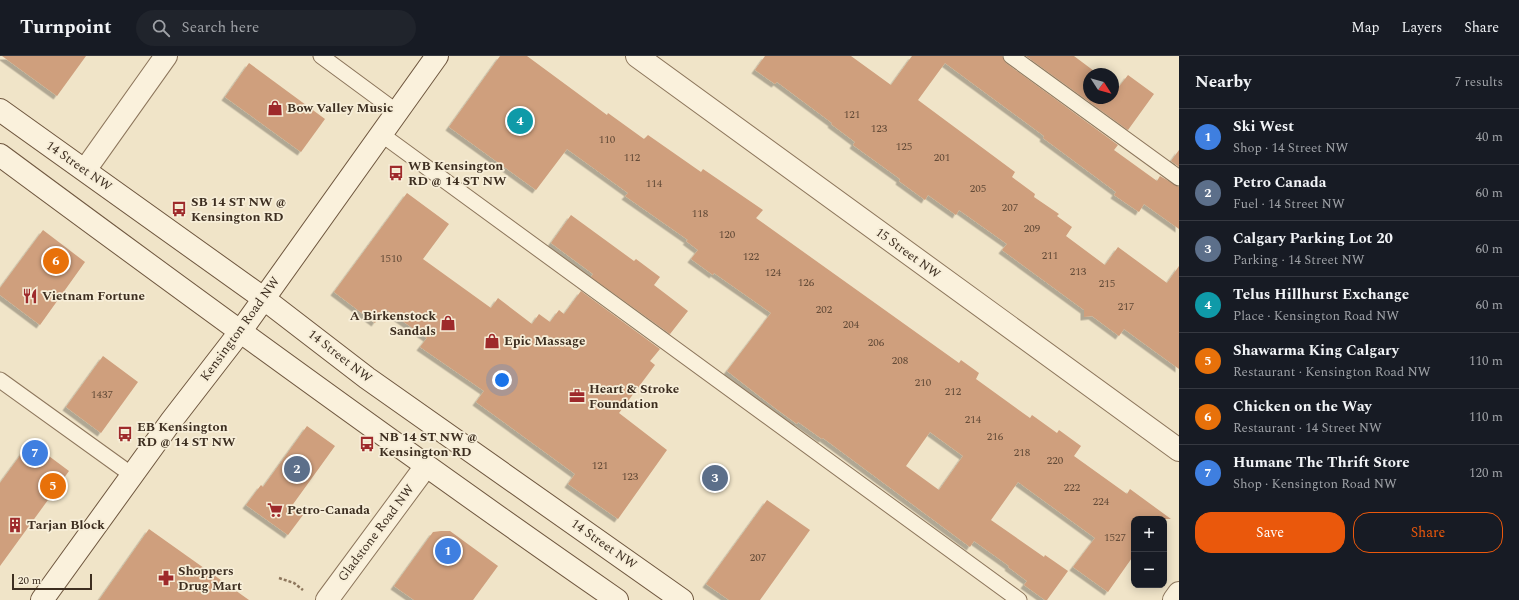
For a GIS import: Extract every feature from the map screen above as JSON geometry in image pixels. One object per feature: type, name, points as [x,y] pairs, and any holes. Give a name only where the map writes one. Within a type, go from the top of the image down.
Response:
[{"type":"street","points":[[85,170],[166,56]]},
{"type":"street","name":"Kensington Road NW","points":[[42,600],[132,475],[240,332],[437,56]]},
{"type":"street","name":"15 Street NW","points":[[637,56],[1179,450]]},
{"type":"street","name":"14 Street NW","points":[[0,110],[264,298],[367,378],[682,600]]},
{"type":"street","points":[[0,155],[240,332],[426,466],[617,600]]},
{"type":"street","name":"Gladstone Road NW","points":[[327,600],[426,466]]},
{"type":"street","points":[[1174,600],[1179,593]]},
{"type":"lane","points":[[321,56],[397,112]]},
{"type":"lane","points":[[1011,56],[1179,178]]},
{"type":"lane","points":[[381,134],[1019,600]]},
{"type":"lane","points":[[0,380],[132,475]]},
{"type":"path","points":[[279,578],[294,583],[303,590]]},
{"type":"building","points":[[2,56],[86,56],[57,96]]},
{"type":"building","points":[[500,56],[527,56],[607,115],[608,113],[644,139],[648,135],[701,172],[703,169],[763,210],[756,218],[959,363],[961,360],[979,373],[976,379],[1030,418],[1032,415],[1057,433],[1059,430],[1081,446],[1074,456],[1127,494],[1130,489],[1167,516],[1131,516],[1131,559],[1108,592],[1073,567],[1095,538],[1018,482],[991,520],[1044,557],[1045,555],[1068,571],[1047,600],[1045,600],[1024,585],[1027,581],[1008,567],[1009,566],[974,541],[970,547],[823,438],[822,439],[798,422],[797,424],[727,371],[771,313],[714,273],[713,275],[691,259],[698,250],[686,241],[688,240],[625,196],[628,193],[567,149],[536,190],[449,127]],"holes":[[[930,432],[963,456],[939,490],[906,466]]]},
{"type":"building","points":[[765,56],[851,56],[891,85],[912,56],[1002,56],[1006,63],[1118,145],[1114,150],[1157,181],[1160,176],[1179,187],[1179,229],[1144,204],[1139,212],[1114,195],[1116,192],[1043,138],[1044,136],[945,63],[918,100],[1015,172],[1012,177],[1035,194],[1034,197],[1059,214],[1057,216],[1072,227],[1066,236],[1105,265],[1118,247],[1167,283],[1179,266],[1179,369],[1124,329],[1119,336],[1092,316],[1084,317],[1084,310],[1002,250],[1007,244],[959,210],[956,215],[928,195],[925,200],[899,181],[900,179],[853,145],[855,142],[831,124],[832,123],[777,82],[775,84],[755,70]]},
{"type":"building","points":[[1026,56],[1074,56],[1090,68],[1083,68],[1083,97]]},
{"type":"building","name":"Bow Valley Music","points":[[249,63],[325,119],[301,152],[225,97]]},
{"type":"building","points":[[1128,75],[1154,94],[1128,130],[1092,104],[1119,104],[1119,87]]},
{"type":"building","points":[[1179,150],[1179,167],[1171,161]]},
{"type":"building","points":[[407,193],[449,224],[423,259],[491,308],[498,298],[532,324],[539,314],[550,322],[559,310],[564,314],[581,291],[660,349],[650,361],[655,365],[619,413],[667,450],[618,519],[568,484],[575,474],[476,402],[484,391],[420,347],[427,338],[385,309],[375,323],[334,292]]},
{"type":"building","points":[[571,215],[634,261],[636,259],[660,277],[654,285],[688,311],[670,334],[591,277],[593,274],[551,243]]},
{"type":"building","points":[[43,230],[85,262],[40,325],[0,295],[0,288]]},
{"type":"building","points":[[103,356],[138,382],[101,433],[66,407]]},
{"type":"building","points":[[307,426],[335,446],[291,507],[303,515],[288,535],[246,505],[261,485],[263,487]]},
{"type":"building","name":"Tarjan Block","points":[[30,442],[69,471],[0,566],[0,483]]},
{"type":"building","points":[[767,500],[810,530],[760,600],[729,600],[706,584]]},
{"type":"building","name":"Shoppers Drug Mart","points":[[149,529],[249,600],[99,600]]},
{"type":"building","points":[[450,531],[498,566],[473,600],[414,600],[394,586],[433,532]]},
{"type":"place","name":"Bow Valley Music","points":[[275,108]]},
{"type":"place","name":"Telus Hillhurst Exchange","points":[[520,121]]},
{"type":"place","name":"WB Kensington RD @ 14 ST NW","points":[[396,173]]},
{"type":"place","name":"SB 14 ST NW @ Kensington RD","points":[[179,209]]},
{"type":"place","name":"Chicken on the Way","points":[[56,261]]},
{"type":"place","name":"Vietnam Fortune","points":[[30,296]]},
{"type":"place","name":"A Birkenstock Sandals","points":[[448,323]]},
{"type":"place","name":"Epic Massage","points":[[492,341]]},
{"type":"place","name":"Heart & Stroke Foundation","points":[[577,396]]},
{"type":"place","name":"EB Kensington RD @ 14 ST NW","points":[[125,434]]},
{"type":"place","name":"NB 14 ST NW @ Kensington RD","points":[[367,444]]},
{"type":"place","name":"Humane The Thrift Store","points":[[35,453]]},
{"type":"place","name":"Petro Canada","points":[[297,469]]},
{"type":"place","name":"Calgary Parking Lot 20","points":[[715,478]]},
{"type":"place","name":"Shawarma King Calgary","points":[[53,486]]},
{"type":"place","name":"Petro-Canada","points":[[275,510]]},
{"type":"place","name":"Tarjan Block","points":[[15,525]]},
{"type":"place","name":"Ski West","points":[[448,551]]},
{"type":"place","name":"Shoppers Drug Mart","points":[[166,578]]}]
